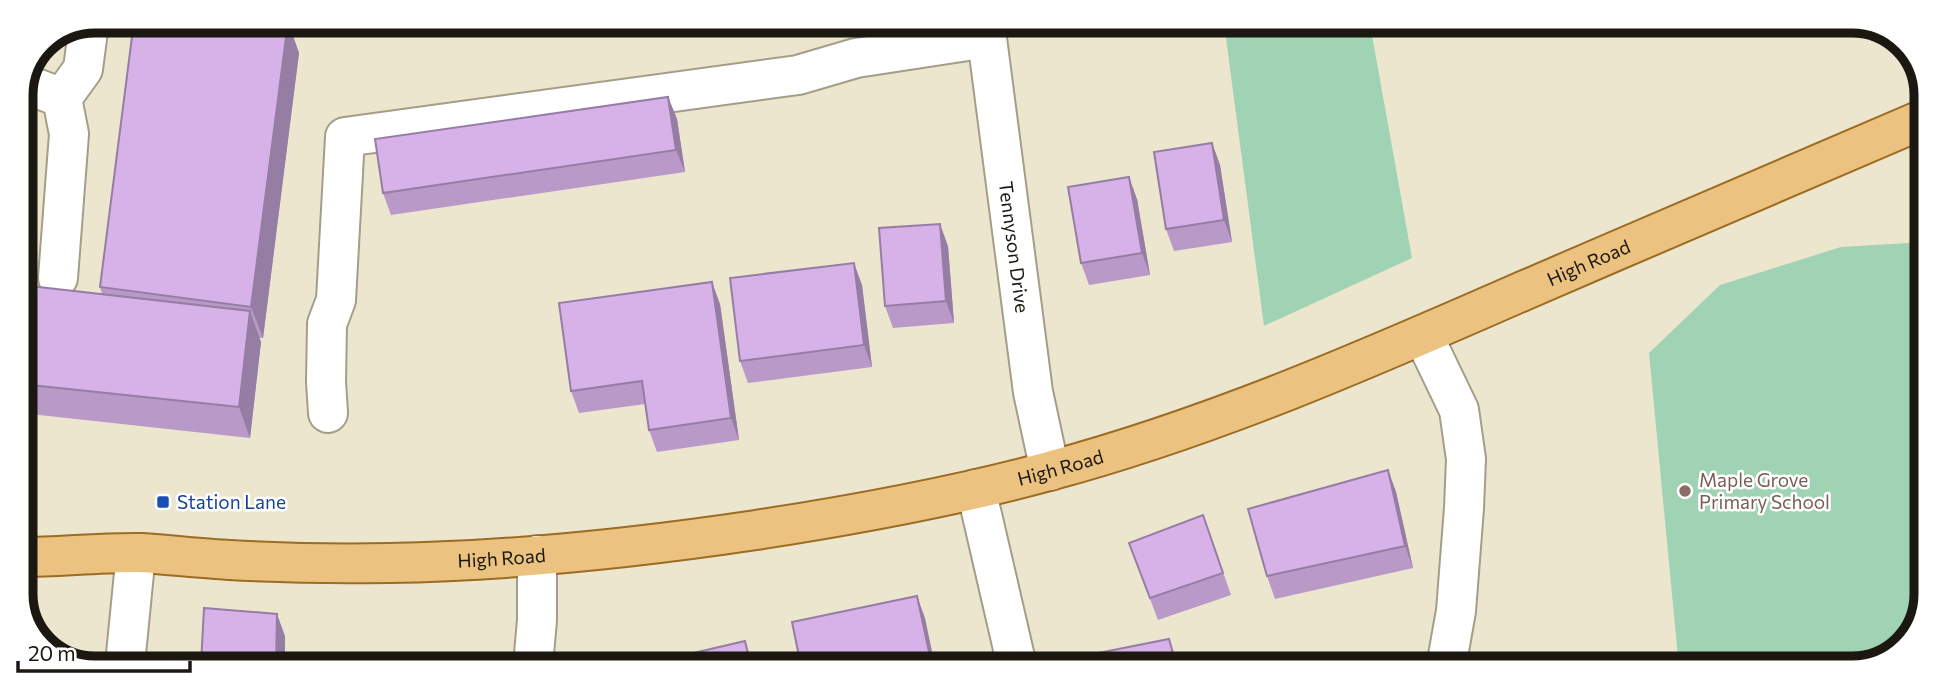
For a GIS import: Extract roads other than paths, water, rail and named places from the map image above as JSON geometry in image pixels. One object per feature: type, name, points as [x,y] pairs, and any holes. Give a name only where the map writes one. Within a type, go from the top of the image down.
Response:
[{"type":"main road","name":"High Road","points":[[33,556],[136,553],[315,564],[419,562],[537,555],[615,549],[716,536],[892,507],[976,489],[1050,471],[1204,423],[1423,335],[1914,123]]},
{"type":"main road","name":"High Road","points":[[33,531],[136,553]]},
{"type":"street","points":[[328,413],[327,324],[336,300],[345,137],[798,75],[856,58],[976,33]]},
{"type":"street","name":"Tennyson Drive","points":[[986,33],[1033,392],[1050,471]]},
{"type":"street","points":[[58,278],[69,134],[62,98],[83,69],[88,34]]},
{"type":"street","points":[[34,87],[62,98]]},
{"type":"street","points":[[1423,335],[1459,410],[1466,460],[1456,611],[1448,656]]},
{"type":"street","points":[[976,489],[1015,656]]},
{"type":"street","points":[[126,656],[136,553]]},
{"type":"street","points":[[534,656],[537,555]]},
{"type":"place","name":"Maple Grove Primary School","points":[[1685,491]]},
{"type":"place","name":"Station Lane","points":[[163,502]]}]
